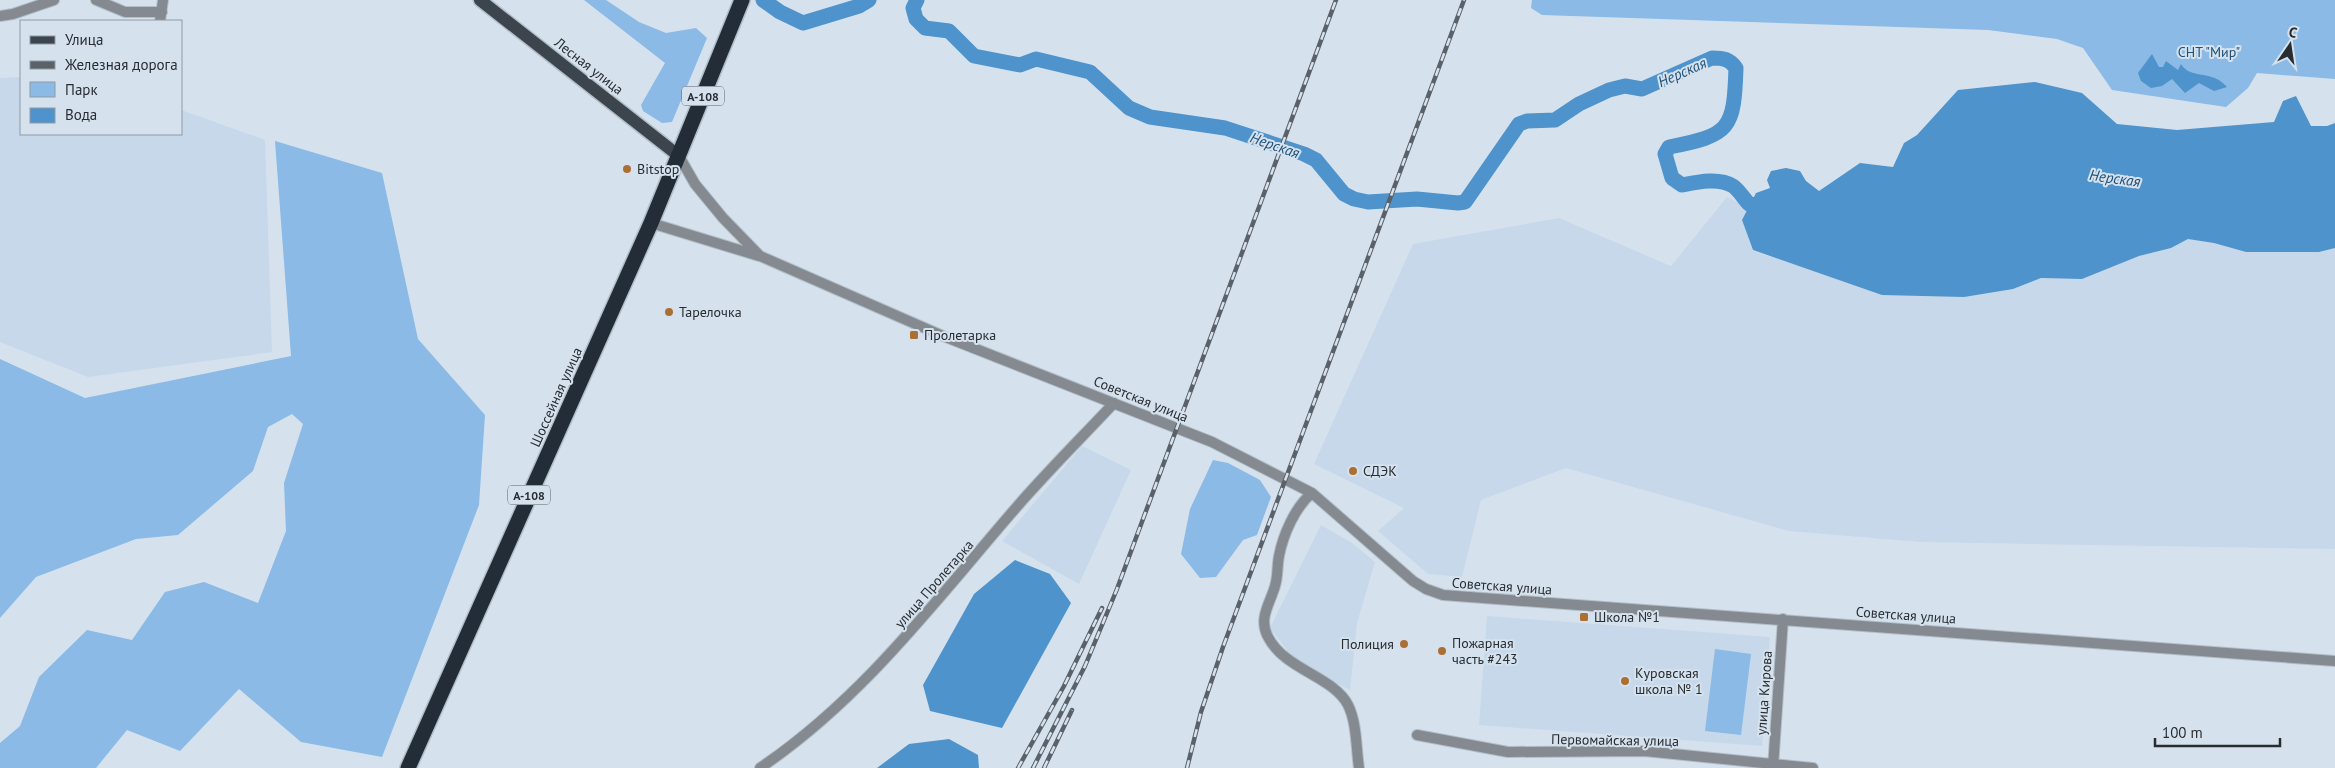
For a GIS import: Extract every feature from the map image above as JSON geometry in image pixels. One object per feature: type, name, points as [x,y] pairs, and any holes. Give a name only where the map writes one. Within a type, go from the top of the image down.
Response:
[{"type":"highway","name":"Шоссейная улица","points":[[408,768],[651,223],[742,0]]},
{"type":"main road","name":"Лесная улица","points":[[480,0],[679,156]]},
{"type":"street","points":[[0,16],[13,14],[54,0]]},
{"type":"street","points":[[96,0],[125,12],[161,17],[163,0]]},
{"type":"street","name":"Советская улица","points":[[679,156],[706,198],[760,256],[943,336],[1212,442],[1312,493],[1401,571],[1426,589],[1443,595],[2335,661]]},
{"type":"street","points":[[651,223],[760,256]]},
{"type":"street","name":"улица Пролетарка","points":[[760,768],[848,697],[905,639],[1022,501],[1114,403]]},
{"type":"street","points":[[1312,493],[1296,513],[1279,554],[1275,588],[1266,604],[1264,625],[1267,635],[1277,652],[1335,691],[1347,703],[1353,719],[1359,768]]},
{"type":"street","name":"улица Кирова","points":[[1774,766],[1783,619]]},
{"type":"street","name":"Первомайская улица","points":[[1418,734],[1508,752],[1644,752],[1774,766],[1813,768]]},
{"type":"shaded area","points":[[20,77],[20,135],[182,135],[182,110],[265,140],[272,352],[88,377],[0,342],[0,78]]},
{"type":"shaded area","points":[[1727,197],[1749,208],[1742,220],[1753,251],[1815,271],[2013,289],[2041,278],[2082,279],[2139,256],[2171,248],[2188,239],[2319,252],[2335,248],[2335,549],[1920,542],[1789,531],[1566,468],[1481,500],[1462,577],[1428,574],[1378,531],[1404,508],[1314,464],[1413,244],[1559,218],[1671,266]]},
{"type":"shaded area","points":[[1082,446],[1131,470],[1079,584],[1002,541]]},
{"type":"shaded area","points":[[1321,525],[1352,543],[1375,562],[1357,623],[1350,690],[1296,662],[1270,628]]},
{"type":"shaded area","name":"Куровская школа № 1","points":[[1487,616],[1770,637],[1762,746],[1479,725]]},
{"type":"green space","points":[[584,0],[606,0],[639,22],[666,33],[696,28],[707,38],[672,122],[662,123],[643,111],[641,105],[665,63]]},
{"type":"green space","name":"СНТ \"Мир\"","points":[[1532,0],[2335,0],[2335,79],[2257,73],[2248,88],[2226,107],[2112,90],[2083,48],[2057,39],[1988,30],[1542,15],[1531,8]]},
{"type":"green space","points":[[275,141],[382,173],[418,339],[485,415],[479,505],[382,757],[301,742],[239,689],[180,751],[127,730],[96,768],[0,768],[0,743],[20,726],[39,677],[87,630],[132,640],[165,592],[204,582],[258,603],[286,531],[284,483],[303,424],[292,414],[268,427],[253,471],[178,535],[136,539],[36,577],[0,618],[0,359],[85,398],[291,356]]},
{"type":"green space","points":[[1213,460],[1228,463],[1260,480],[1271,497],[1257,535],[1243,540],[1216,577],[1200,578],[1181,554],[1190,509]]},
{"type":"green space","points":[[1715,649],[1751,654],[1741,735],[1705,731]]},
{"type":"water","points":[[2152,54],[2159,67],[2163,67],[2166,61],[2178,70],[2181,64],[2190,72],[2215,78],[2227,87],[2214,91],[2199,83],[2185,93],[2172,79],[2162,86],[2151,88],[2141,81],[2138,73]]},
{"type":"water","points":[[2035,82],[2082,93],[2117,124],[2177,130],[2274,122],[2283,101],[2296,96],[2311,126],[2327,126],[2335,123],[2335,248],[2319,252],[2246,252],[2214,243],[2188,239],[2171,248],[2139,256],[2082,279],[2041,278],[2013,289],[1964,297],[1882,295],[1753,250],[1742,220],[1756,193],[1770,188],[1767,180],[1771,171],[1786,168],[1800,171],[1806,181],[1819,191],[1860,163],[1893,167],[1904,143],[1917,135],[1958,90]]},
{"type":"water","points":[[1015,560],[1050,574],[1071,603],[1002,728],[930,711],[923,685],[974,594]]},
{"type":"water","points":[[949,739],[978,755],[979,768],[877,768],[909,744]]},
{"type":"waterway","name":"Нерская","points":[[763,0],[780,12],[803,23],[859,6],[869,0]]},
{"type":"waterway","name":"Нерская","points":[[917,0],[913,8],[916,19],[925,28],[949,31],[974,56],[1020,65],[1036,59],[1090,72],[1129,108],[1150,117],[1225,128],[1304,154],[1316,160],[1344,194],[1354,199],[1368,202],[1417,199],[1465,202],[1519,124],[1527,121],[1555,120],[1579,104],[1609,90],[1625,86],[1642,89],[1712,58],[1723,59],[1736,68],[1735,89],[1730,117],[1725,126],[1716,133],[1689,143],[1669,147],[1665,154],[1672,178],[1682,185],[1708,181],[1727,183],[1733,186],[1749,204],[1769,207]]},
{"type":"railway","points":[[1033,768],[1085,666],[1117,589],[1336,0]]},
{"type":"railway","points":[[1187,768],[1201,712],[1223,647],[1464,0]]},
{"type":"railway","points":[[1018,768],[1064,686],[1102,608]]},
{"type":"railway","points":[[1044,768],[1072,710]]},
{"type":"place","name":"Bitstop","points":[[627,169]]},
{"type":"place","name":"Тарелочка","points":[[669,312]]},
{"type":"place","name":"Пролетарка","points":[[914,335]]},
{"type":"place","name":"СДЭК","points":[[1353,471]]},
{"type":"place","name":"Школа №1","points":[[1584,617]]},
{"type":"place","name":"Полиция","points":[[1404,644]]},
{"type":"place","name":"Пожарная часть #243","points":[[1442,651]]},
{"type":"place","name":"Куровская школа № 1","points":[[1625,681]]}]
